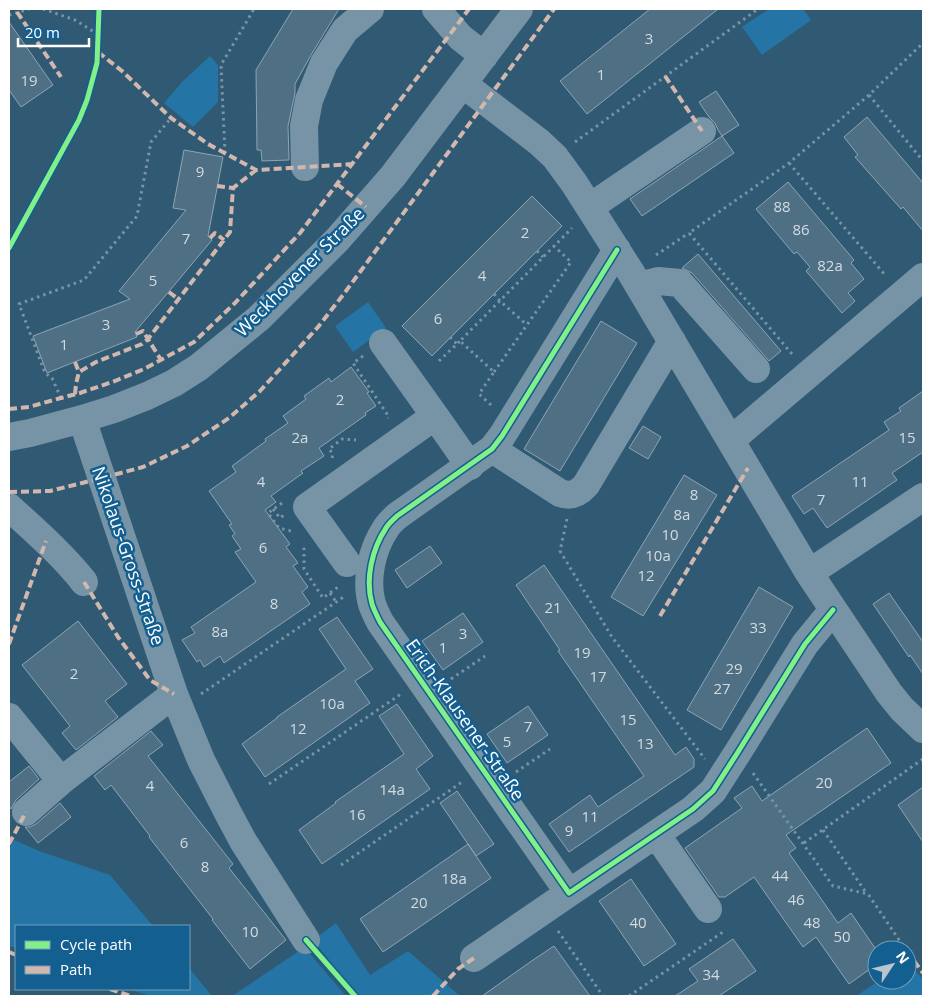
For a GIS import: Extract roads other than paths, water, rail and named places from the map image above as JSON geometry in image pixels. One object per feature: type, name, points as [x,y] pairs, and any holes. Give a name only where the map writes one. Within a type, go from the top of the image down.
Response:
[{"type":"street","points":[[305,167],[304,126],[309,100],[324,63],[345,30],[370,9]]},
{"type":"street","points":[[436,9],[460,37],[484,56]]},
{"type":"street","name":"Weckhovener Straße","points":[[9,437],[82,420],[147,396],[174,383],[199,367],[259,318],[337,240],[393,176],[519,9]]},
{"type":"street","points":[[463,84],[539,142],[555,157],[574,183],[672,341],[809,573],[889,693],[902,709],[923,729]]},
{"type":"street","points":[[591,210],[702,131]]},
{"type":"street","points":[[628,269],[658,281],[680,283],[756,370]]},
{"type":"street","name":"Erich-Klausener-Straße","points":[[570,893],[380,622],[372,604],[369,585],[370,568],[379,540],[397,516],[492,449],[510,422],[628,269]]},
{"type":"street","points":[[731,440],[923,277]]},
{"type":"street","points":[[492,449],[556,490],[565,494],[580,491],[586,485],[672,341]]},
{"type":"street","points":[[383,343],[470,466]]},
{"type":"street","points":[[343,575],[307,507],[435,416]]},
{"type":"street","name":"Nikolaus-Gross-Straße","points":[[82,420],[177,701],[201,760],[227,811],[257,863],[306,940]]},
{"type":"street","points":[[809,573],[923,497]]},
{"type":"street","points":[[9,507],[73,568],[84,582]]},
{"type":"street","points":[[474,958],[693,809],[712,791],[805,644],[833,610]]},
{"type":"street","points":[[26,812],[61,781],[177,701]]},
{"type":"street","points":[[9,717],[19,739],[61,781]]},
{"type":"street","points":[[656,834],[708,909]]}]
